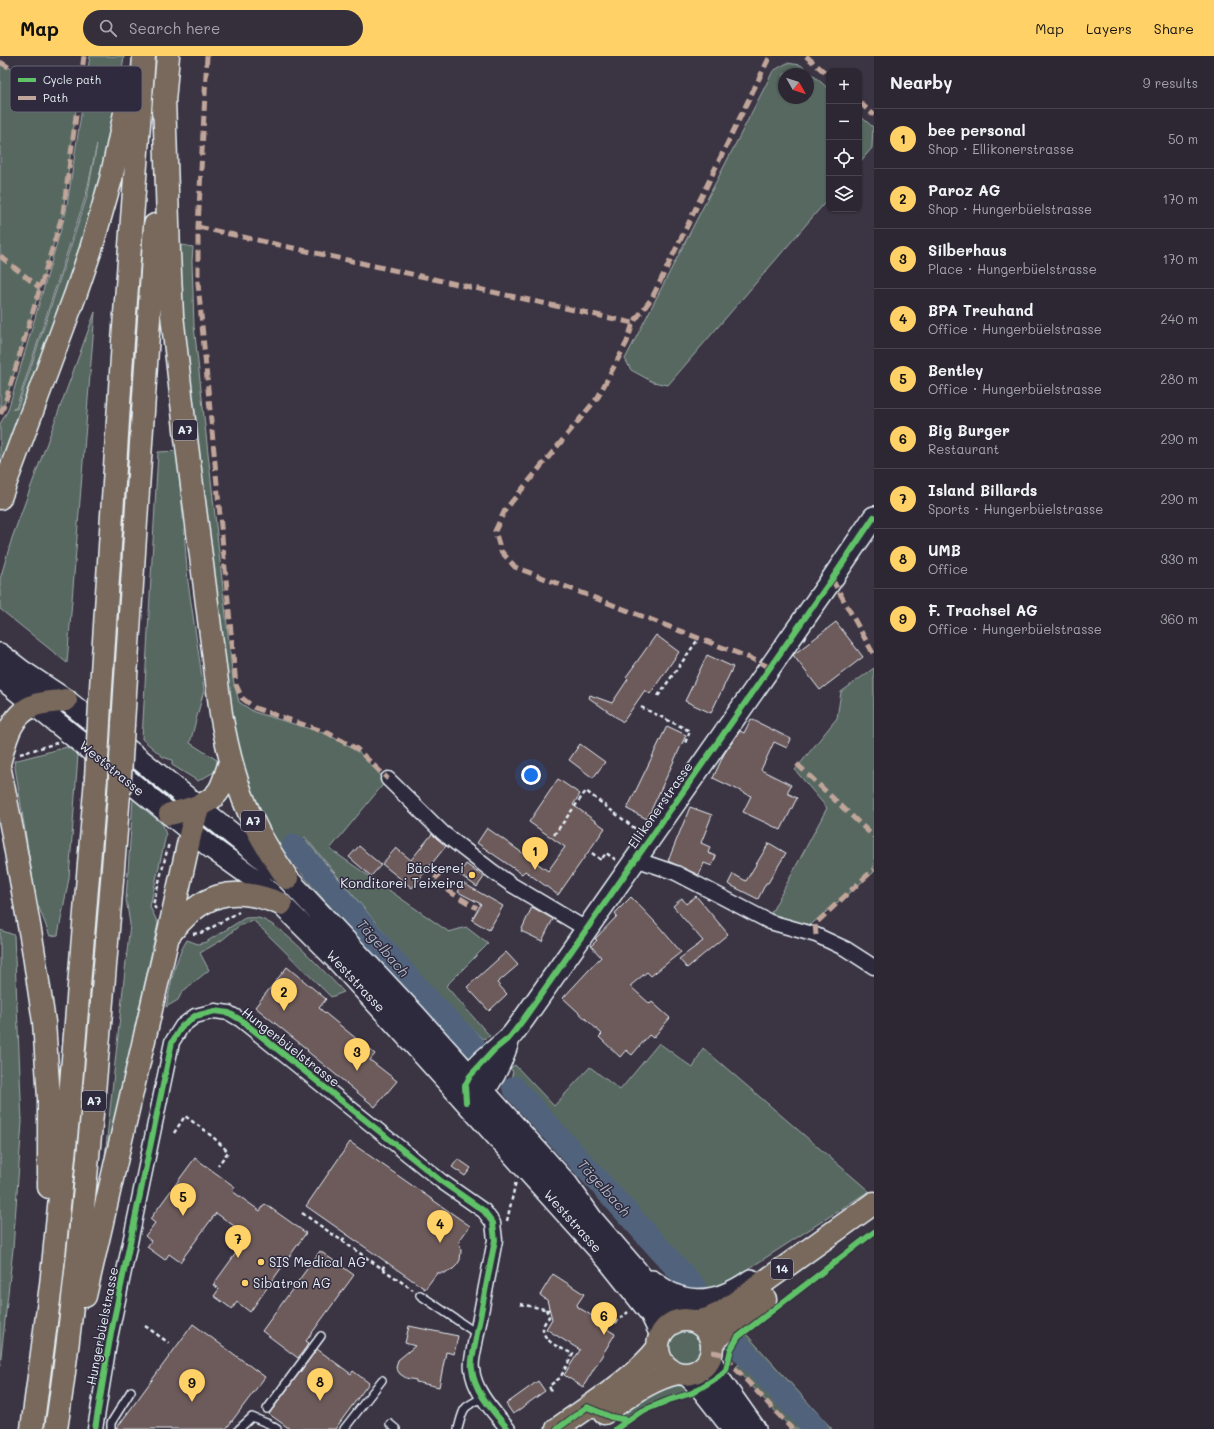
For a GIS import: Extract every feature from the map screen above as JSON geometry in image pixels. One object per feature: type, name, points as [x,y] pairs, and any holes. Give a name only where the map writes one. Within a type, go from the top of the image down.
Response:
[{"type":"main road","points":[[134,66],[136,56]]},
{"type":"main road","name":"A7","points":[[142,83],[144,56]]},
{"type":"main road","name":"A7","points":[[56,1429],[74,1292],[93,1111],[105,974],[119,794],[151,283],[168,56]]},
{"type":"main road","name":"A7","points":[[164,97],[168,253],[172,315],[211,643],[221,714],[231,760],[242,796],[263,840],[287,878]]},
{"type":"main road","points":[[0,498],[91,249],[115,160],[125,112]]},
{"type":"main road","name":"A7","points":[[32,1429],[51,1284],[70,1101],[96,778],[123,341],[140,112]]},
{"type":"main road","name":"Ellikonerstrasse","points":[[479,1080],[498,1055],[583,927],[622,878],[649,840],[874,517]]},
{"type":"main road","name":"Weststrasse","points":[[0,654],[22,672],[66,700],[287,878],[479,1080],[567,1184],[592,1219],[663,1304],[691,1320]]},
{"type":"main road","name":"Weststrasse","points":[[0,677],[191,831],[258,882],[334,957],[371,996],[621,1276],[651,1314],[659,1341]]},
{"type":"main road","points":[[0,760],[7,733],[14,720],[35,705],[66,700]]},
{"type":"main road","points":[[170,814],[199,806],[210,800],[220,790],[231,760]]},
{"type":"main road","name":"A7","points":[[0,770],[32,940],[44,1022],[49,1098],[51,1284]]},
{"type":"main road","name":"A7","points":[[60,1407],[178,935],[191,831],[199,806]]},
{"type":"main road","name":"A7","points":[[178,935],[186,915],[194,908],[218,896],[234,893],[250,894],[262,896],[281,904]]},
{"type":"main road","points":[[466,1102],[465,1086],[479,1080]]},
{"type":"main road","name":"Weststrasse","points":[[636,1270],[671,1294],[692,1300],[714,1299],[728,1294],[746,1284],[828,1225],[871,1208]]},
{"type":"main road","name":"14","points":[[691,1320],[708,1318],[721,1313],[871,1208]]},
{"type":"main road","name":"14","points":[[711,1350],[730,1326],[835,1245],[871,1208]]},
{"type":"main road","points":[[557,1429],[636,1372],[648,1361],[665,1328],[679,1320],[691,1320],[704,1327],[709,1334],[711,1350],[718,1377],[754,1429]]},
{"type":"main road","points":[[659,1341],[660,1357],[664,1364],[671,1370],[682,1374],[701,1388],[732,1429]]},
{"type":"main road","points":[[580,1429],[646,1385],[668,1375],[693,1373],[700,1369],[706,1364],[711,1350]]},
{"type":"street","points":[[388,779],[443,833],[466,851],[512,885],[583,927]]},
{"type":"street","name":"Ellikonerstrasse","points":[[635,859],[676,873],[770,922],[816,935],[846,949],[874,967]]},
{"type":"street","name":"Hungerbüelstrasse","points":[[95,1429],[172,1042],[182,1026],[195,1016],[215,1011],[229,1013],[241,1020],[441,1181],[484,1211],[493,1223],[495,1240],[472,1354],[472,1370],[476,1385],[508,1429]]},
{"type":"lane","points":[[420,1295],[476,1333]]},
{"type":"lane","points":[[267,1409],[321,1336]]},
{"type":"lane","points":[[344,1429],[382,1380]]},
{"type":"lane","points":[[111,1429],[111,1423],[131,1391]]},
{"type":"lane","points":[[458,1429],[463,1410],[467,1406],[484,1397]]},
{"type":"lane","points":[[239,1429],[252,1417],[277,1429]]},
{"type":"lane","points":[[390,1424],[396,1429]]},
{"type":"path","points":[[658,696],[699,638]]},
{"type":"path","points":[[641,707],[690,731],[685,743]]},
{"type":"path","points":[[554,835],[586,791],[649,840]]},
{"type":"path","points":[[592,853],[601,860],[606,853],[621,863],[615,872],[622,878]]},
{"type":"path","points":[[178,935],[204,932],[243,910]]},
{"type":"path","points":[[174,1133],[185,1116],[222,1145],[228,1152],[218,1165]]},
{"type":"path","points":[[506,1226],[516,1179]]},
{"type":"path","points":[[302,1213],[420,1295]]},
{"type":"path","points":[[342,1241],[347,1234]]},
{"type":"path","points":[[382,1269],[387,1262]]},
{"type":"path","points":[[520,1304],[548,1309],[549,1317],[543,1326],[544,1334],[548,1340],[573,1354],[560,1378],[549,1386],[552,1393]]},
{"type":"path","points":[[615,1323],[631,1310]]},
{"type":"path","points":[[145,1326],[169,1343]]},
{"type":"green space","points":[[90,56],[124,56],[123,66],[88,66]]},
{"type":"green space","points":[[0,62],[10,68],[10,112],[76,112],[63,213],[4,406],[0,414]]},
{"type":"green space","points":[[787,63],[801,65],[804,68],[778,68]]},
{"type":"green space","points":[[778,68],[778,104],[814,104],[814,76],[826,86],[826,201],[668,385],[653,382],[631,370],[625,359],[773,71]]},
{"type":"green space","points":[[81,112],[116,112],[113,131],[92,221],[0,476],[0,424],[8,410],[66,212]],"holes":[[[97,144],[87,197],[17,409],[12,409],[16,408],[86,195]]]},
{"type":"green space","points":[[862,118],[873,127],[872,148],[862,160]]},
{"type":"green space","points":[[177,244],[193,247],[194,326],[233,679],[239,702],[254,712],[327,734],[357,750],[386,781],[330,849],[449,932],[466,927],[488,944],[446,986],[490,1036],[483,1039],[444,1002],[482,1040],[469,1048],[438,1021],[314,889],[287,855],[305,839],[406,959],[305,837],[283,857],[258,814],[229,718],[181,317]]},
{"type":"green space","points":[[95,312],[67,663],[0,609],[0,579],[12,538]]},
{"type":"green space","points":[[178,451],[188,582],[204,690],[190,743],[217,760],[216,771],[198,781],[172,765],[172,760],[163,757],[142,739],[158,452]]},
{"type":"green space","points":[[874,668],[874,872],[808,927],[769,917],[827,808],[795,770],[837,718],[841,692]]},
{"type":"green space","points":[[67,747],[78,755],[69,878],[58,935],[50,936],[36,900],[14,761]]},
{"type":"green space","points":[[133,799],[163,825],[166,835],[150,907],[158,923],[107,1155],[105,1156],[130,924],[126,899]]},
{"type":"green space","points":[[245,918],[258,918],[278,929],[303,950],[344,992],[331,997],[253,920],[239,926],[222,940],[200,953],[209,970],[182,992],[178,1000],[166,1007],[176,964],[187,940],[198,944],[206,942]]},
{"type":"green space","points":[[0,930],[14,935],[22,1122],[13,1249],[0,1365]]},
{"type":"green space","points":[[659,1043],[693,1068],[703,1048],[869,1191],[725,1284],[714,1289],[707,1290],[703,1289],[692,1278],[679,1285],[638,1236],[509,1099],[506,1092],[513,1072],[510,1068],[515,1065],[554,1106],[590,1067],[620,1090]]},
{"type":"green space","points":[[689,1329],[698,1334],[702,1340],[702,1354],[698,1360],[689,1365],[681,1365],[672,1360],[668,1354],[667,1343],[672,1334],[678,1330]]},
{"type":"green space","points":[[747,1335],[832,1429],[792,1429],[735,1368],[739,1364],[736,1356],[737,1348]]},
{"type":"green space","points":[[679,1382],[691,1390],[673,1395],[651,1404],[628,1417],[614,1414],[646,1392]]},
{"type":"building","points":[[836,622],[863,657],[820,690],[793,655]]},
{"type":"building","points":[[656,635],[679,652],[650,694],[645,690],[623,722],[589,698],[590,695],[612,703],[628,679],[626,677]]},
{"type":"building","points":[[707,655],[733,667],[711,713],[685,701]]},
{"type":"building","points":[[751,719],[791,739],[787,748],[774,742],[761,770],[791,785],[787,793],[797,798],[781,830],[743,812],[751,796],[713,778],[724,754],[740,731],[744,733]]},
{"type":"building","points":[[667,726],[686,735],[647,819],[627,809]]},
{"type":"building","points":[[580,744],[605,762],[593,778],[569,760]]},
{"type":"building","points":[[558,779],[580,794],[573,805],[605,828],[558,895],[525,871],[522,874],[477,843],[487,828],[548,871],[565,847],[529,822]]},
{"type":"building","points":[[690,807],[712,815],[701,843],[710,847],[708,853],[716,856],[712,866],[704,863],[699,875],[668,861]]},
{"type":"building","points":[[432,834],[446,846],[412,888],[382,864],[396,848],[411,860]]},
{"type":"building","points":[[769,843],[786,853],[768,883],[766,883],[758,899],[728,884],[733,874],[746,881]]},
{"type":"building","points":[[359,846],[381,865],[371,876],[349,857]]},
{"type":"building","points":[[466,864],[484,877],[477,887],[459,874]]},
{"type":"building","points":[[463,883],[503,906],[489,930],[472,920],[481,904],[458,892]]},
{"type":"building","points":[[696,896],[728,934],[687,968],[679,959],[703,941],[673,906],[682,898],[686,904]]},
{"type":"building","points":[[631,897],[681,952],[651,976],[647,972],[630,986],[650,1004],[652,1002],[670,1018],[653,1038],[649,1035],[632,1055],[626,1050],[620,1057],[599,1037],[602,1034],[563,998],[601,957],[591,946],[597,940],[595,939],[617,916],[615,913]]},
{"type":"building","points":[[532,907],[553,919],[542,941],[521,931]]},
{"type":"building","points":[[506,952],[518,965],[497,983],[507,994],[489,1011],[467,987]]},
{"type":"building","points":[[287,967],[326,999],[319,1008],[375,1054],[370,1060],[397,1081],[375,1107],[255,1007]]},
{"type":"building","points":[[350,1142],[470,1226],[459,1241],[461,1251],[460,1260],[457,1265],[453,1269],[444,1273],[437,1273],[425,1289],[306,1206]]},
{"type":"building","points":[[195,1158],[235,1187],[232,1191],[260,1211],[265,1204],[306,1233],[250,1312],[237,1302],[232,1309],[214,1296],[219,1289],[213,1285],[244,1242],[233,1234],[237,1228],[216,1213],[180,1262],[169,1254],[165,1260],[147,1247],[151,1241],[145,1236],[155,1223],[150,1219]]},
{"type":"building","points":[[458,1159],[471,1168],[465,1176],[452,1167]]},
{"type":"building","points":[[320,1251],[354,1275],[306,1341],[309,1343],[298,1358],[262,1331]]},
{"type":"building","points":[[553,1274],[584,1294],[576,1306],[594,1317],[592,1320],[615,1334],[583,1387],[564,1375],[580,1350],[546,1329],[552,1319],[547,1300],[540,1295]]},
{"type":"building","points":[[193,1324],[265,1377],[226,1429],[116,1429]]},
{"type":"building","points":[[409,1326],[458,1336],[454,1354],[446,1352],[439,1387],[416,1382],[416,1380],[406,1378],[400,1374],[396,1368],[398,1360],[415,1346],[405,1343]]},
{"type":"building","points":[[317,1349],[351,1374],[353,1371],[369,1383],[335,1429],[290,1429],[269,1414]]},
{"type":"building","points":[[538,1381],[545,1391],[513,1414],[506,1404]]},
{"type":"waterway","name":"Tägelbach","points":[[294,846],[425,997],[475,1048]]},
{"type":"waterway","name":"Tägelbach","points":[[514,1088],[694,1287]]},
{"type":"waterway","name":"Tägelbach","points":[[739,1347],[816,1429]]},
{"type":"marked path","points":[[83,66],[84,56]]},
{"type":"marked path","points":[[207,56],[198,227],[198,283],[236,685],[242,698],[255,708],[328,733],[357,749],[388,779]]},
{"type":"marked path","points":[[769,667],[750,658],[515,567],[501,551],[495,531],[505,510],[598,397],[627,342],[633,323],[652,298],[770,56]]},
{"type":"marked path","points":[[806,56],[826,73]]},
{"type":"marked path","points":[[0,62],[10,68]]},
{"type":"marked path","points":[[861,104],[874,115]]},
{"type":"marked path","points":[[0,414],[4,406],[63,213],[77,112]]},
{"type":"marked path","points":[[198,227],[633,323]]},
{"type":"marked path","points":[[0,256],[40,288]]},
{"type":"marked path","points":[[832,579],[874,655]]},
{"type":"marked path","points":[[797,764],[874,837]]},
{"type":"marked path","points":[[816,935],[815,924],[874,869]]},
{"type":"marked path","points":[[441,871],[433,882],[477,908]]},
{"type":"marked path","points":[[712,1352],[724,1355],[728,1358],[735,1368],[792,1429]]},
{"type":"cycle path","points":[[466,1102],[465,1086],[470,1076],[494,1050],[510,1037],[523,1020],[874,517]]},
{"type":"cycle path","points":[[95,1429],[110,1338],[172,1042],[182,1026],[195,1016],[215,1011],[229,1013],[241,1020],[441,1181],[484,1211],[493,1223],[495,1240],[472,1358],[472,1367],[476,1386],[491,1409],[508,1429]]},
{"type":"cycle path","points":[[616,1429],[640,1412],[669,1400],[692,1393],[718,1377],[726,1370],[731,1349],[738,1337],[874,1232]]},
{"type":"cycle path","points":[[557,1429],[587,1407],[611,1417],[627,1420]]},
{"type":"place","name":"bee personal","points":[[535,870]]},
{"type":"place","name":"Bäckerei Konditorei Teixeira","points":[[472,875]]},
{"type":"place","name":"Paroz AG","points":[[284,1011]]},
{"type":"place","name":"Silberhaus","points":[[357,1071]]},
{"type":"place","name":"Bentley","points":[[183,1216]]},
{"type":"place","name":"BPA Treuhand","points":[[440,1243]]},
{"type":"place","name":"Island Billards","points":[[238,1258]]},
{"type":"place","name":"SIS Medical AG","points":[[261,1262]]},
{"type":"place","name":"Sibatron AG","points":[[245,1283]]},
{"type":"place","name":"Big Burger","points":[[604,1335]]},
{"type":"place","name":"UMB","points":[[320,1401]]},
{"type":"place","name":"F. Trachsel AG","points":[[192,1402]]}]
